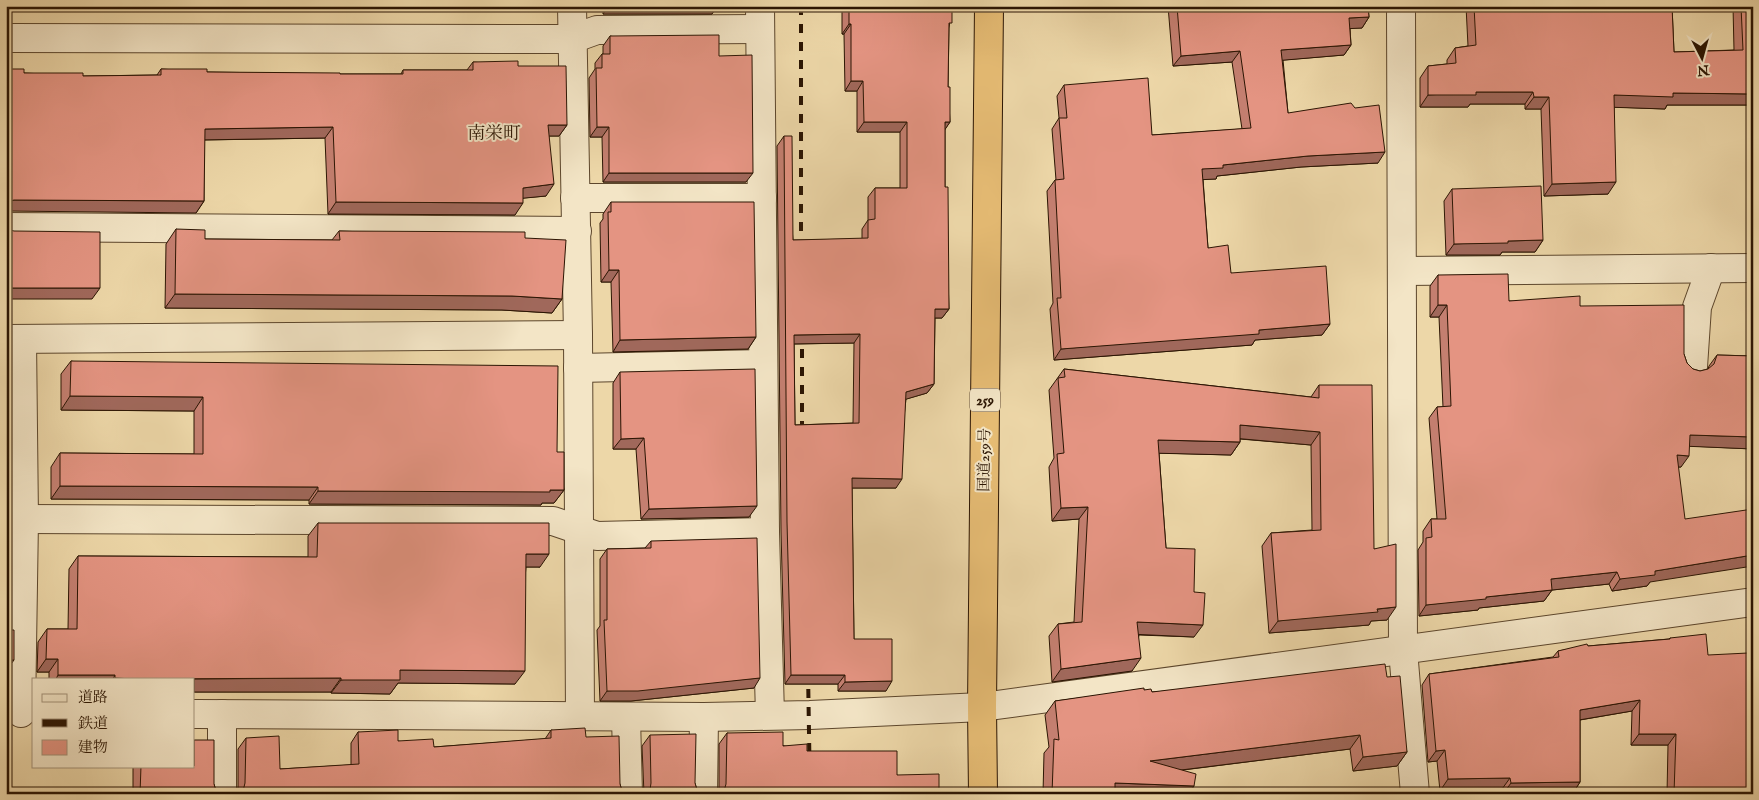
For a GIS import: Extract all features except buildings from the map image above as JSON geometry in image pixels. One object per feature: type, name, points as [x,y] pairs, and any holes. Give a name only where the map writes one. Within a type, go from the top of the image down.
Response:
[{"type":"highway","name":"国道259号","points":[[983,794],[982,707],[989,6]]},
{"type":"street","points":[[572,6],[578,335],[580,717]]},
{"type":"street","points":[[1401,6],[1402,650],[1415,794]]},
{"type":"street","points":[[6,38],[572,39],[597,30],[760,18],[765,532],[770,715]]},
{"type":"street","points":[[575,198],[762,198]]},
{"type":"street","points":[[6,227],[576,231]]},
{"type":"street","points":[[1693,367],[1697,307],[1711,268]]},
{"type":"street","points":[[1402,271],[1753,268]]},
{"type":"street","points":[[20,713],[24,519],[14,339],[578,335]]},
{"type":"street","points":[[578,368],[763,364]]},
{"type":"street","points":[[24,519],[553,521],[597,536],[765,532]]},
{"type":"street","points":[[195,714],[704,717],[810,715],[982,707],[1753,602]]},
{"type":"street","points":[[222,714],[222,794]]},
{"type":"street","points":[[626,717],[628,794]]},
{"type":"street","points":[[703,794],[704,717]]},
{"type":"green space","points":[[6,6],[127,6],[127,9],[6,9]]},
{"type":"railway","points":[[801,6],[801,254]]},
{"type":"railway","points":[[802,331],[802,439]]},
{"type":"railway","points":[[808,671],[810,794]]},
{"type":"district","name":"南栄町","points":[[494,133]]}]
